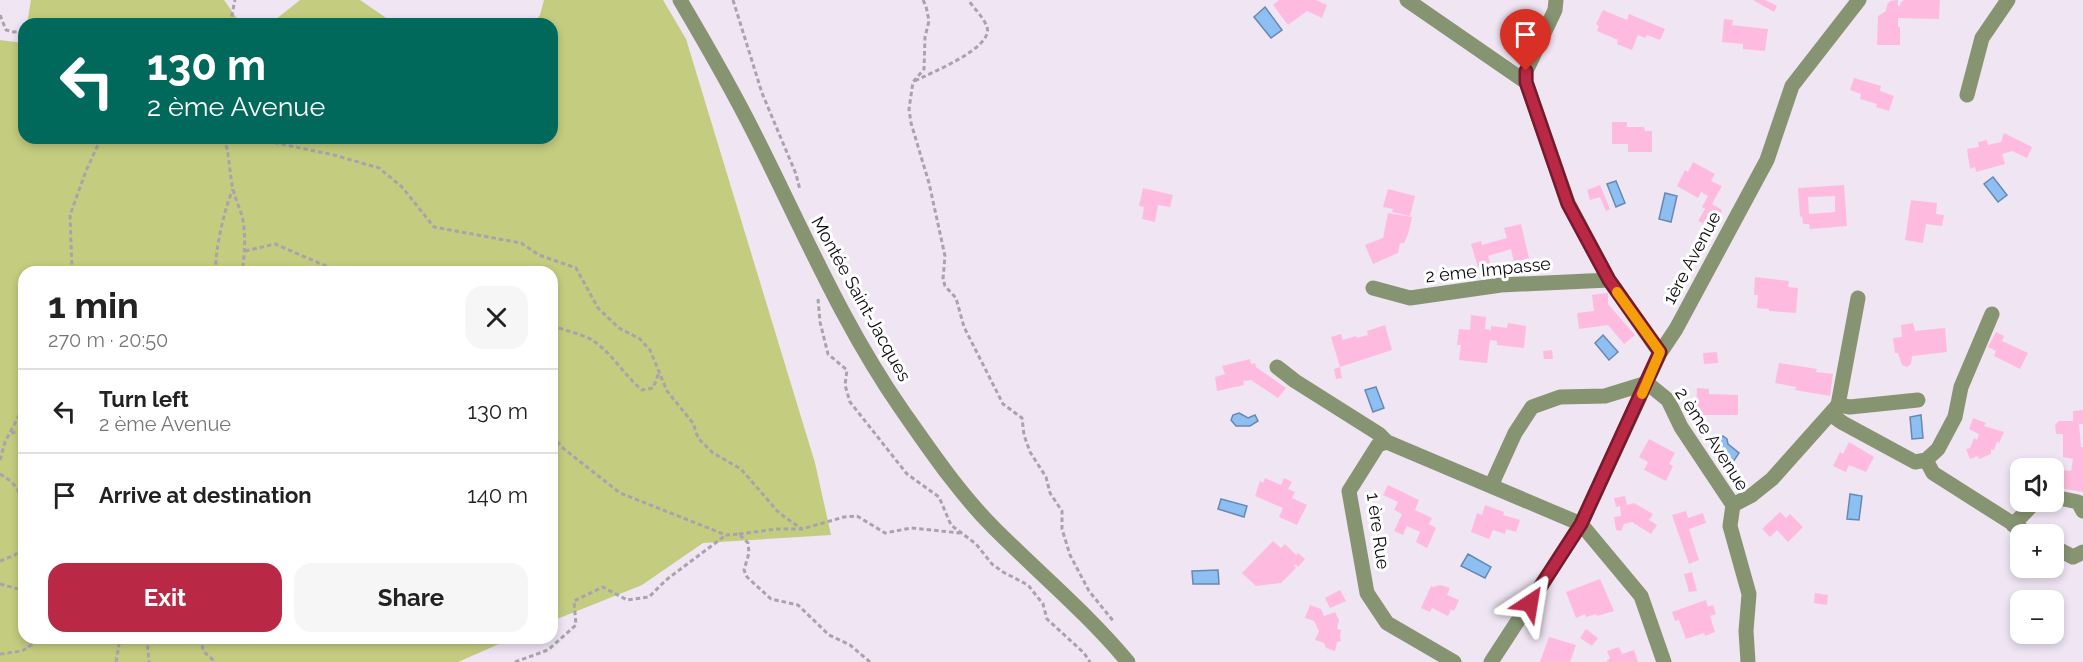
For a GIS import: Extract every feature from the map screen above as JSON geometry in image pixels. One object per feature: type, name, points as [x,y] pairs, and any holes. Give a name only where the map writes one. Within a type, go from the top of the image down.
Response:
[{"type":"street","name":"Montée Saint-Jacques","points":[[680,0],[755,136],[822,274],[870,362],[902,410],[959,488],[992,526],[1072,601],[1128,662]]},
{"type":"street","points":[[1407,0],[1526,82]]},
{"type":"street","points":[[1556,0],[1555,10],[1526,71],[1526,82],[1568,204],[1609,280],[1660,352]]},
{"type":"street","name":"1ère Avenue","points":[[1491,662],[1581,524],[1660,352],[1676,329],[1767,160],[1792,86],[1859,0]]},
{"type":"street","points":[[1966,95],[1982,38],[2008,0]]},
{"type":"street","name":"2 ème Impasse","points":[[1373,288],[1410,297],[1500,285],[1609,280]]},
{"type":"street","points":[[1733,505],[1752,495],[1772,479],[1834,410],[1858,298]]},
{"type":"street","points":[[1834,410],[1843,423],[1915,462],[1926,460],[1938,449],[1955,417],[1961,387],[1992,314]]},
{"type":"street","points":[[1277,367],[1295,381],[1379,434],[1387,442],[1581,524],[1641,596],[1664,662]]},
{"type":"street","points":[[1491,486],[1515,433],[1532,407],[1560,397],[1605,396],[1647,383]]},
{"type":"street","name":"2 ème Avenue","points":[[1647,383],[1668,400],[1681,427],[1733,505],[1730,526],[1749,594],[1746,631],[1748,662]]},
{"type":"street","points":[[1834,410],[1918,400]]},
{"type":"street","name":"1 ère Rue","points":[[1387,442],[1378,445],[1350,491],[1367,593],[1387,623],[1454,662]]},
{"type":"street","points":[[1926,460],[1933,473],[2011,524]]},
{"type":"street","points":[[2064,499],[2078,502],[2083,511]]},
{"type":"street","points":[[2014,524],[2025,512]]},
{"type":"street","points":[[2064,552],[2073,557],[2083,552]]},
{"type":"path","points":[[231,18],[235,0]]},
{"type":"path","points":[[913,82],[961,58],[981,45],[987,34],[987,27],[968,0]]},
{"type":"path","points":[[923,1],[929,21],[925,37],[924,69],[913,82],[909,96],[911,123],[929,183],[945,256],[943,279],[945,286],[956,298],[964,327],[1003,404],[1022,418],[1024,435],[1030,452],[1046,477],[1050,493],[1062,511],[1062,529],[1070,555],[1089,591],[1118,628]]},
{"type":"path","points":[[0,15],[6,30]]},
{"type":"path","points":[[0,31],[18,32]]},
{"type":"path","points":[[72,266],[70,215],[99,144]]},
{"type":"path","points":[[226,144],[233,189],[242,216],[245,251],[243,266]]},
{"type":"path","points":[[281,144],[334,155],[379,168],[402,187],[434,227],[521,243],[539,255],[576,268],[598,308],[650,350],[667,391],[693,423],[698,438],[713,453],[741,469],[780,513],[802,529]]},
{"type":"path","points":[[216,266],[225,206],[233,189]]},
{"type":"path","points":[[245,251],[275,244],[326,266]]},
{"type":"path","points":[[558,327],[590,339],[610,355],[642,390],[653,388],[659,371]]},
{"type":"path","points":[[0,460],[18,418]]},
{"type":"path","points":[[10,433],[18,431]]},
{"type":"path","points":[[558,442],[620,493],[726,535],[776,529],[802,529],[844,517],[857,516],[885,533],[911,528],[962,533]]},
{"type":"path","points":[[0,474],[10,480],[18,490]]},
{"type":"path","points":[[739,534],[748,543],[749,553],[744,570],[747,577],[771,599],[798,605],[829,635],[850,645],[870,662]]},
{"type":"path","points":[[558,641],[576,625],[574,601],[603,587],[627,600],[650,597],[666,580],[726,535]]},
{"type":"path","points":[[0,561],[18,552]]},
{"type":"path","points":[[0,584],[18,589]]},
{"type":"path","points":[[0,654],[22,651],[34,644]]},
{"type":"path","points":[[116,662],[119,644]]},
{"type":"path","points":[[148,644],[149,662]]},
{"type":"path","points":[[202,644],[204,653],[214,662]]},
{"type":"path","points":[[515,662],[548,650],[555,644]]},
{"type":"green space","points":[[31,0],[224,0],[237,18],[28,18]]},
{"type":"green space","points":[[300,0],[360,0],[386,18],[278,18]]},
{"type":"green space","points":[[544,0],[663,0],[686,39],[815,463],[831,535],[703,543],[642,585],[558,619],[558,266],[18,266],[18,644],[499,644],[458,662],[0,662],[0,40],[18,42],[18,144],[558,144],[558,18],[538,18]]},
{"type":"water","points":[[1265,7],[1282,30],[1271,38],[1254,17]]},
{"type":"water","points":[[1993,177],[2007,195],[1998,202],[1984,184]]},
{"type":"water","points":[[1616,181],[1625,203],[1616,207],[1607,184]]},
{"type":"water","points":[[1665,193],[1677,196],[1671,222],[1659,219]]},
{"type":"water","points":[[1603,335],[1618,352],[1609,360],[1595,343]]},
{"type":"water","points":[[1376,387],[1384,408],[1373,412],[1365,390]]},
{"type":"water","points":[[1239,413],[1248,418],[1255,415],[1258,421],[1250,426],[1236,426],[1231,420],[1233,415]]},
{"type":"water","points":[[1921,415],[1923,438],[1912,439],[1910,417]]},
{"type":"water","points":[[1723,436],[1727,439],[1728,444],[1739,453],[1733,462],[1714,448]]},
{"type":"water","points":[[1850,494],[1862,496],[1859,520],[1847,519]]},
{"type":"water","points":[[1221,499],[1247,506],[1244,517],[1218,509]]},
{"type":"water","points":[[1468,554],[1491,567],[1485,578],[1461,566]]},
{"type":"water","points":[[1218,570],[1219,584],[1193,584],[1192,571]]},
{"type":"building","points":[[1279,0],[1316,0],[1327,5],[1322,18],[1307,11],[1288,25],[1273,5]]},
{"type":"building","points":[[1753,0],[1765,0],[1777,6],[1774,12]]},
{"type":"building","points":[[1898,0],[1898,6],[1904,0],[1940,0],[1939,19],[1898,18],[1900,45],[1877,45],[1878,16],[1886,11],[1890,1]]},
{"type":"building","points":[[1603,10],[1627,20],[1629,14],[1665,29],[1660,40],[1647,35],[1645,38],[1638,35],[1632,50],[1617,44],[1618,40],[1597,31],[1599,26],[1596,24]]},
{"type":"building","points":[[1724,19],[1733,20],[1732,25],[1768,29],[1765,51],[1743,49],[1743,44],[1722,42]]},
{"type":"building","points":[[1854,78],[1881,86],[1880,91],[1894,96],[1889,111],[1876,107],[1877,104],[1860,99],[1861,94],[1850,90]]},
{"type":"building","points":[[1612,122],[1627,122],[1627,127],[1644,127],[1645,131],[1652,131],[1652,152],[1628,152],[1628,144],[1612,144]]},
{"type":"building","points":[[2004,133],[2032,147],[2027,158],[2012,151],[2002,154],[2005,164],[1976,172],[1975,167],[1970,169],[1967,149],[1979,147],[1978,142],[1987,140],[1988,145],[2001,142]]},
{"type":"building","points":[[1693,162],[1715,174],[1711,181],[1722,186],[1712,204],[1722,210],[1712,228],[1698,221],[1705,209],[1702,207],[1708,196],[1701,192],[1698,198],[1677,186],[1685,170],[1688,172]]},
{"type":"building","points":[[1600,185],[1610,209],[1606,211],[1600,197],[1590,200],[1587,190]]},
{"type":"building","points":[[1844,185],[1847,226],[1810,229],[1809,224],[1803,224],[1802,216],[1800,217],[1798,188]],"holes":[[[1835,196],[1835,212],[1809,214],[1808,197]]]},
{"type":"building","points":[[1143,188],[1173,195],[1170,207],[1158,205],[1155,222],[1142,219],[1144,207],[1139,206]]},
{"type":"building","points":[[1388,189],[1415,196],[1410,216],[1392,212],[1393,209],[1383,207]]},
{"type":"building","points":[[1911,200],[1937,203],[1936,214],[1944,215],[1942,226],[1926,224],[1923,243],[1905,240]]},
{"type":"building","points":[[1388,213],[1412,217],[1408,234],[1404,243],[1400,243],[1398,253],[1373,264],[1365,245],[1383,238]]},
{"type":"building","points":[[1521,224],[1529,258],[1514,262],[1511,249],[1488,256],[1490,263],[1478,267],[1471,244],[1481,241],[1482,245],[1507,238],[1504,228]]},
{"type":"building","points":[[1755,277],[1789,281],[1788,287],[1798,288],[1796,313],[1757,308],[1758,295],[1754,295]]},
{"type":"building","points":[[1608,293],[1608,304],[1635,335],[1624,344],[1608,325],[1579,329],[1577,313],[1594,311],[1592,295]]},
{"type":"building","points":[[1471,315],[1486,317],[1485,329],[1491,330],[1491,326],[1507,328],[1508,323],[1526,326],[1524,348],[1497,345],[1497,341],[1490,340],[1487,363],[1459,360],[1461,345],[1457,345],[1459,329],[1470,330]]},
{"type":"building","points":[[1913,323],[1915,331],[1945,328],[1947,352],[1912,356],[1911,364],[1907,367],[1902,365],[1898,353],[1895,353],[1893,338],[1902,337],[1901,325]]},
{"type":"building","points":[[1385,325],[1392,350],[1340,367],[1331,337],[1341,334],[1343,340],[1356,336],[1357,338],[1368,335],[1367,331]]},
{"type":"building","points":[[1996,332],[2004,336],[2002,341],[2028,353],[2020,369],[1994,356],[1996,351],[1988,347]]},
{"type":"building","points":[[1552,350],[1553,359],[1544,359],[1543,351]]},
{"type":"building","points":[[1717,352],[1718,363],[1704,364],[1703,353]]},
{"type":"building","points":[[1250,359],[1251,364],[1255,363],[1256,367],[1286,388],[1278,398],[1251,380],[1243,381],[1244,385],[1217,391],[1215,377],[1225,374],[1222,366]]},
{"type":"building","points":[[1779,363],[1833,374],[1830,396],[1795,390],[1796,387],[1775,383]]},
{"type":"building","points":[[1340,367],[1342,378],[1336,379],[1334,369]]},
{"type":"building","points":[[1697,388],[1709,389],[1709,394],[1738,395],[1738,415],[1696,415]]},
{"type":"building","points":[[2083,410],[2083,424],[2079,424],[2081,447],[2083,447],[2083,492],[2064,489],[2064,470],[2071,471],[2073,459],[2063,457],[2063,434],[2056,434],[2055,425],[2059,421],[2073,421],[2073,411]]},
{"type":"building","points":[[1973,418],[1986,423],[1984,426],[2004,432],[1994,450],[1991,449],[1991,454],[1979,459],[1978,456],[1970,459],[1966,449],[1970,448],[1974,438],[1977,440],[1979,434],[1969,429]]},
{"type":"building","points":[[1649,439],[1675,453],[1669,464],[1673,466],[1666,481],[1644,470],[1648,462],[1639,457]]},
{"type":"building","points":[[1849,442],[1874,457],[1866,472],[1849,465],[1846,472],[1833,466],[1840,452],[1843,454]]},
{"type":"building","points":[[1265,478],[1281,485],[1284,478],[1292,482],[1288,489],[1295,492],[1292,498],[1307,505],[1297,525],[1279,517],[1283,508],[1255,496],[1260,481],[1263,483]]},
{"type":"building","points":[[1388,485],[1419,500],[1415,510],[1432,518],[1429,524],[1436,528],[1427,548],[1416,542],[1420,532],[1407,526],[1403,535],[1394,531],[1402,514],[1394,510],[1398,502],[1383,495]]},
{"type":"building","points":[[1625,496],[1627,505],[1634,503],[1653,514],[1649,520],[1657,525],[1651,534],[1632,522],[1624,524],[1621,531],[1616,530],[1614,517],[1621,516],[1620,506],[1616,507],[1614,498]]},
{"type":"building","points":[[1485,505],[1504,512],[1503,515],[1520,520],[1516,532],[1506,529],[1505,534],[1493,530],[1489,539],[1471,532],[1477,513],[1482,515]]},
{"type":"building","points":[[1686,511],[1688,518],[1703,513],[1706,523],[1689,529],[1699,560],[1689,564],[1672,515]]},
{"type":"building","points":[[1780,512],[1786,518],[1790,514],[1803,527],[1788,542],[1777,530],[1770,537],[1762,529]]},
{"type":"building","points":[[1273,541],[1281,548],[1285,544],[1296,555],[1298,553],[1305,559],[1298,567],[1295,564],[1296,568],[1281,583],[1256,586],[1242,573]]},
{"type":"building","points":[[1692,572],[1697,591],[1689,592],[1684,574]]},
{"type":"building","points":[[1600,579],[1614,611],[1597,616],[1596,614],[1586,617],[1585,614],[1576,618],[1566,592]]},
{"type":"building","points":[[1440,585],[1450,588],[1447,595],[1459,600],[1454,611],[1451,609],[1448,616],[1432,608],[1430,612],[1421,608],[1431,586]]},
{"type":"building","points":[[1340,590],[1346,601],[1330,608],[1325,598]]},
{"type":"building","points":[[1815,593],[1828,595],[1827,605],[1814,603]]},
{"type":"building","points":[[1706,600],[1708,607],[1713,605],[1716,614],[1710,616],[1715,632],[1686,639],[1679,620],[1675,621],[1672,612]]},
{"type":"building","points":[[1310,605],[1321,609],[1324,616],[1335,612],[1339,620],[1337,629],[1341,630],[1341,641],[1337,642],[1335,651],[1315,640],[1319,631],[1314,621],[1305,618]]},
{"type":"building","points":[[1586,629],[1598,638],[1592,646],[1580,638]]},
{"type":"building","points":[[1549,637],[1576,645],[1570,662],[1540,662]]},
{"type":"building","points":[[1619,647],[1622,654],[1634,650],[1638,662],[1606,662],[1610,658],[1607,651]]},
{"type":"slow traffic","points":[[1617,292],[1660,352],[1642,394]]},
{"type":"route","points":[[1526,71],[1526,82],[1568,204],[1596,260],[1660,352],[1581,524],[1530,603]]}]
